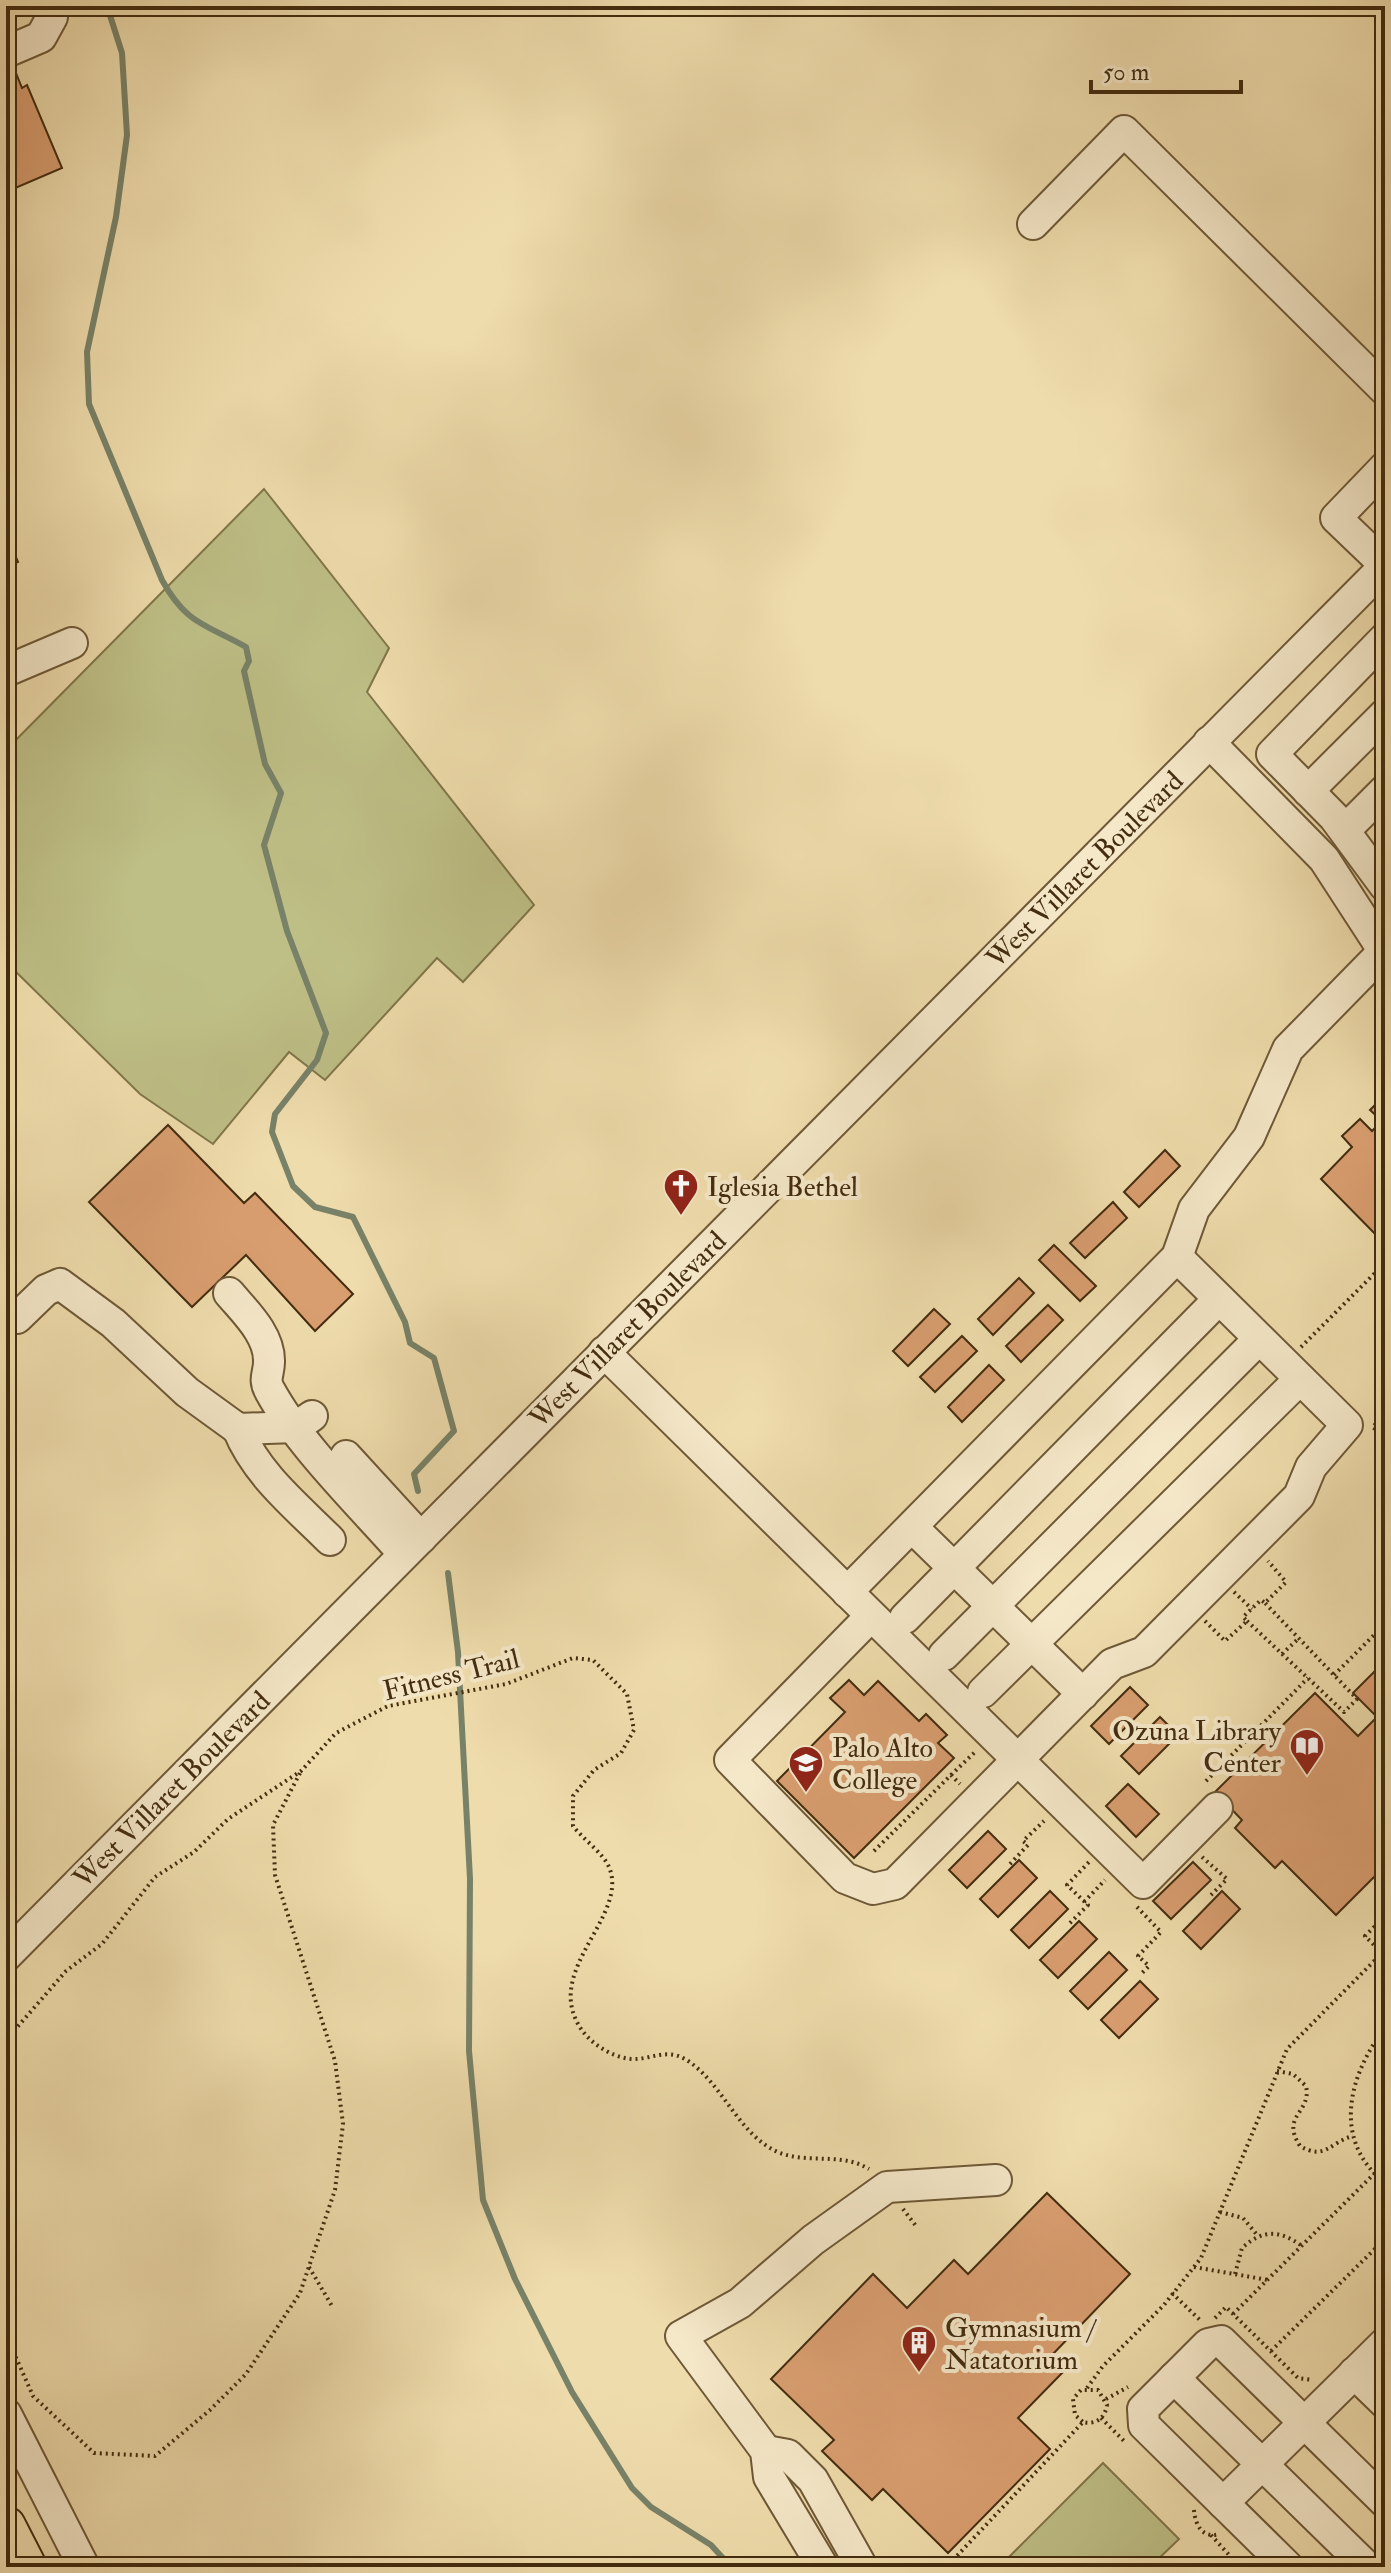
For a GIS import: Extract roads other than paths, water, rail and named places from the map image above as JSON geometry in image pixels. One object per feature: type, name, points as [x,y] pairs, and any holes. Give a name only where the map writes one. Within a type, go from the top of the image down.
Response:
[{"type":"main road","points":[[6,2526],[27,2567]]},
{"type":"street","points":[[6,52],[41,37],[52,17],[50,6]]},
{"type":"street","points":[[1033,224],[1124,131],[1385,390]]},
{"type":"street","points":[[1385,467],[1336,518],[1385,566]]},
{"type":"street","name":"West Villaret Boulevard","points":[[6,1956],[1385,566]]},
{"type":"street","points":[[1383,876],[1345,830],[1272,754],[1385,638]]},
{"type":"street","points":[[6,671],[72,643]]},
{"type":"street","points":[[1308,791],[1385,714]]},
{"type":"street","points":[[847,1592],[1177,1257],[1194,1209],[1249,1137],[1288,1049],[1384,952],[1324,859],[1209,742]]},
{"type":"street","points":[[1345,830],[1385,790]]},
{"type":"street","points":[[871,1616],[730,1760],[845,1878],[873,1889],[895,1884],[1112,1664],[1144,1652],[1299,1496],[1311,1467],[1347,1425],[1298,1365],[1259,1339],[1177,1257]]},
{"type":"street","points":[[10,1318],[46,1290],[60,1284],[113,1323],[187,1392],[238,1429],[247,1450],[273,1484],[330,1540]]},
{"type":"street","points":[[229,1293],[256,1324],[269,1362],[304,1421],[412,1546]]},
{"type":"street","points":[[905,1618],[1219,1299]]},
{"type":"street","points":[[944,1655],[1259,1339]]},
{"type":"street","points":[[604,1352],[1061,1804],[1097,1853],[1143,1883],[1212,1794]]},
{"type":"street","points":[[983,1692],[1298,1365]]},
{"type":"street","points":[[238,1429],[304,1421]]},
{"type":"street","points":[[912,1527],[1083,1694]]},
{"type":"street","points":[[823,2567],[769,2477],[766,2451],[681,2336],[740,2303],[813,2240],[887,2187],[996,2180]]},
{"type":"street","points":[[1288,2567],[1144,2425],[1143,2409],[1208,2344],[1221,2341],[1385,2502]]},
{"type":"street","points":[[1223,2503],[1385,2343]]},
{"type":"street","points":[[1354,2373],[1385,2403]]},
{"type":"street","points":[[1174,2378],[1367,2567]]},
{"type":"street","points":[[6,2414],[84,2567]]},
{"type":"street","points":[[766,2451],[788,2455],[813,2480],[862,2567]]},
{"type":"waterway","points":[[107,6],[122,53],[127,135],[116,217],[87,352],[89,404],[171,595],[198,621],[246,647],[249,661],[244,671],[265,764],[281,793],[264,845],[287,931],[326,1033],[317,1060],[275,1114],[272,1132],[293,1186],[315,1207],[353,1217],[405,1322],[410,1343],[434,1358],[454,1431],[414,1474],[418,1491]]},
{"type":"waterway","points":[[448,1573],[458,1652],[470,1879],[469,2051],[483,2200],[515,2279],[572,2392],[632,2488],[651,2507],[711,2545],[731,2567]]},
{"type":"place","name":"Iglesia Bethel","points":[[681,1217]]},
{"type":"place","name":"Ozuna Library Center","points":[[1307,1777]]},
{"type":"place","name":"Palo Alto College","points":[[806,1794]]},
{"type":"place","name":"Gymnasium / Natatorium","points":[[919,2374]]}]
